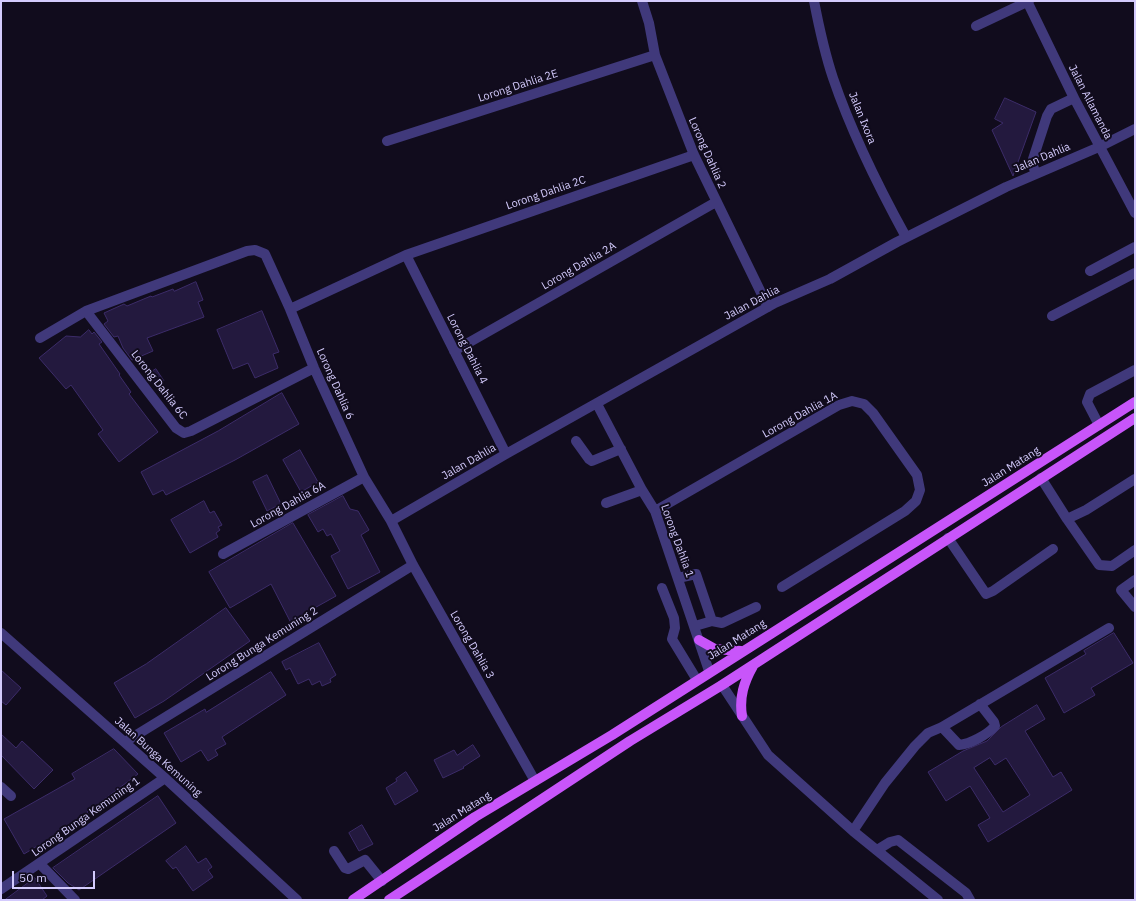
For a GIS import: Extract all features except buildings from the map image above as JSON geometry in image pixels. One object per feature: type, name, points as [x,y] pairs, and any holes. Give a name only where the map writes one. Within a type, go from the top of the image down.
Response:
[{"type":"main road","name":"Jalan Matang","points":[[353,900],[439,840],[685,688],[709,671],[742,652],[1135,402]]},
{"type":"main road","points":[[389,900],[630,741],[722,685],[1135,418]]},
{"type":"main road","points":[[699,640],[715,649],[742,652]]},
{"type":"main road","points":[[742,716],[740,704],[742,692],[745,680],[754,664]]},
{"type":"main road","points":[[685,688],[710,676],[719,680],[722,685]]},
{"type":"street","name":"Lorong Dahlia 2","points":[[642,1],[649,22],[655,55],[694,155],[768,307]]},
{"type":"street","name":"Jalan Ixora","points":[[814,1],[833,78],[852,129],[865,158],[906,237]]},
{"type":"street","points":[[976,26],[1028,1]]},
{"type":"street","name":"Jalan Allamanda","points":[[1028,1],[1074,98],[1135,213]]},
{"type":"street","name":"Lorong Dahlia 2E","points":[[387,140],[655,55]]},
{"type":"street","points":[[1036,174],[1033,166],[1033,159],[1047,116],[1051,109],[1074,98]]},
{"type":"street","name":"Jalan Dahlia","points":[[391,521],[506,454],[768,307],[830,279],[906,237],[1036,174],[1099,147],[1135,129]]},
{"type":"street","name":"Lorong Dahlia 2C","points":[[290,309],[406,255],[694,155]]},
{"type":"street","name":"Lorong Dahlia 2A","points":[[454,351],[716,202]]},
{"type":"street","points":[[1090,271],[1135,247]]},
{"type":"street","name":"Lorong Dahlia 6","points":[[86,311],[247,251],[255,250],[265,254],[290,309],[314,368],[364,477],[391,521]]},
{"type":"street","name":"Lorong Dahlia 4","points":[[406,255],[506,454]]},
{"type":"street","points":[[1052,316],[1135,273]]},
{"type":"street","points":[[40,338],[86,311]]},
{"type":"street","name":"Lorong Dahlia 6C","points":[[86,311],[176,428],[184,433],[191,431],[314,368]]},
{"type":"street","points":[[1099,425],[1087,402],[1090,394],[1135,370]]},
{"type":"street","name":"Lorong Dahlia 1A","points":[[655,511],[839,406],[852,401],[864,404],[873,413],[917,475],[920,490],[916,501],[905,511],[782,587]]},
{"type":"street","name":"Lorong Dahlia 1","points":[[597,404],[642,490],[655,511],[709,671]]},
{"type":"street","points":[[576,441],[592,461],[621,449]]},
{"type":"street","name":"Lorong Dahlia 6A","points":[[223,554],[364,477]]},
{"type":"street","points":[[1041,478],[1099,565],[1112,566],[1135,550]]},
{"type":"street","points":[[1067,519],[1086,510],[1135,479]]},
{"type":"street","points":[[606,503],[642,490]]},
{"type":"street","name":"Lorong Dahlia 3","points":[[391,521],[412,565],[535,781]]},
{"type":"street","points":[[948,538],[986,594],[993,591],[1054,549]]},
{"type":"street","name":"Lorong Bunga Kemuning 2","points":[[125,742],[412,565]]},
{"type":"street","points":[[678,578],[696,574],[712,621]]},
{"type":"street","points":[[1135,580],[1121,590],[1135,607]]},
{"type":"street","points":[[662,588],[674,618],[675,628],[672,639],[697,680]]},
{"type":"street","points":[[695,626],[712,621],[722,623],[756,607]]},
{"type":"street","points":[[853,831],[885,783],[914,746],[928,733],[942,727],[1109,628]]},
{"type":"street","name":"Jalan Bunga Kemuning","points":[[1,633],[165,778],[297,900]]},
{"type":"street","points":[[722,685],[768,755],[853,831],[938,900]]},
{"type":"street","points":[[942,727],[959,745],[967,743],[991,730],[995,726],[994,722],[980,704]]},
{"type":"street","name":"Lorong Bunga Kemuning 1","points":[[1,889],[165,778]]},
{"type":"street","points":[[1,787],[11,796]]},
{"type":"street","points":[[877,850],[890,842],[898,840],[966,892],[970,900]]},
{"type":"street","points":[[334,851],[345,868],[348,869],[365,860],[382,881]]},
{"type":"street","points":[[40,864],[75,900]]}]
